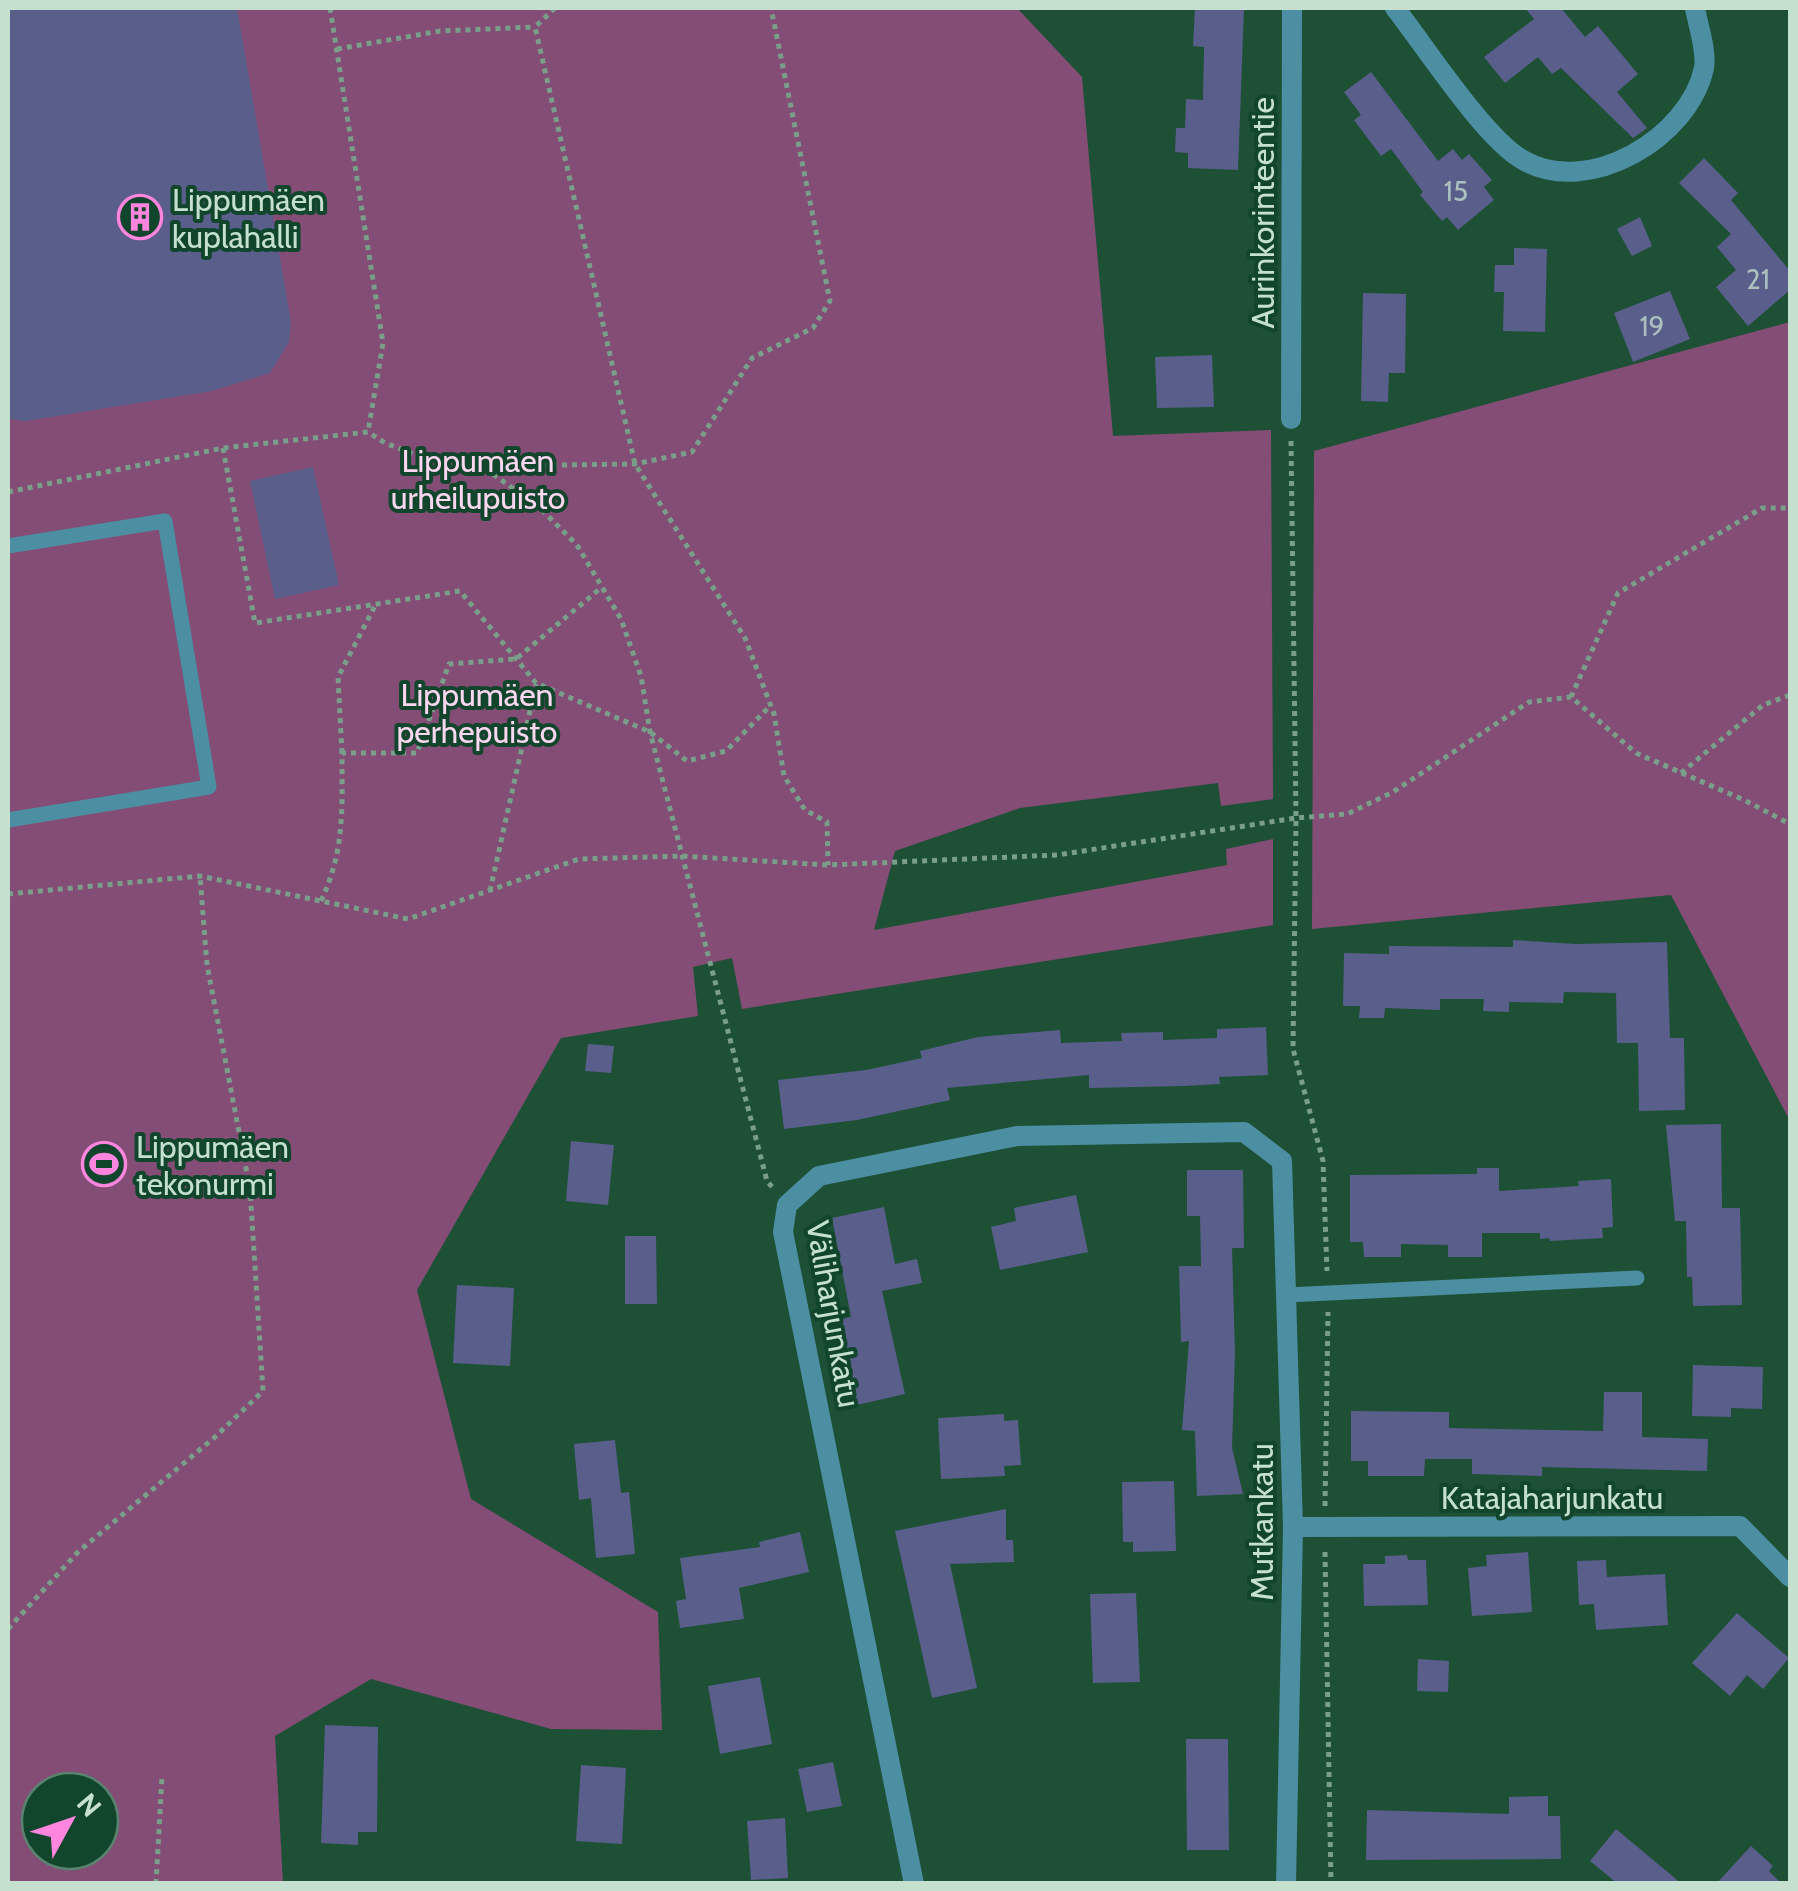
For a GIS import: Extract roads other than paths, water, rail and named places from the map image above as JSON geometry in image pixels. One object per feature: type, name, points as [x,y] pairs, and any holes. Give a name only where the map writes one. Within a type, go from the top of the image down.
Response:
[{"type":"street","name":"Aurinkorinteentie","points":[[1291,419],[1292,8]]},
{"type":"street","points":[[1395,8],[1487,128],[1523,160],[1563,172],[1596,170],[1654,143],[1684,113],[1704,66],[1695,8]]},
{"type":"street","name":"Väliharjunkatu","points":[[914,1884],[784,1232],[787,1205],[820,1176],[1017,1136],[1244,1132],[1282,1161]]},
{"type":"street","name":"Mutkankatu","points":[[1282,1161],[1293,1526],[1286,1884]]},
{"type":"street","name":"Katajaharjunkatu","points":[[1293,1526],[1740,1526],[1790,1577]]},
{"type":"lane","points":[[8,546],[165,521],[208,787],[8,820]]},
{"type":"lane","points":[[1288,1294],[1637,1278]]},
{"type":"place","name":"Lippumäen kuplahalli","points":[[140,217]]},
{"type":"place","name":"Lippumäen tekonurmi","points":[[104,1164]]},
{"type":"park label","name":"Lippumäen urheilupuisto","points":[[478,478]]},
{"type":"park label","name":"Lippumäen perhepuisto","points":[[477,712]]}]
